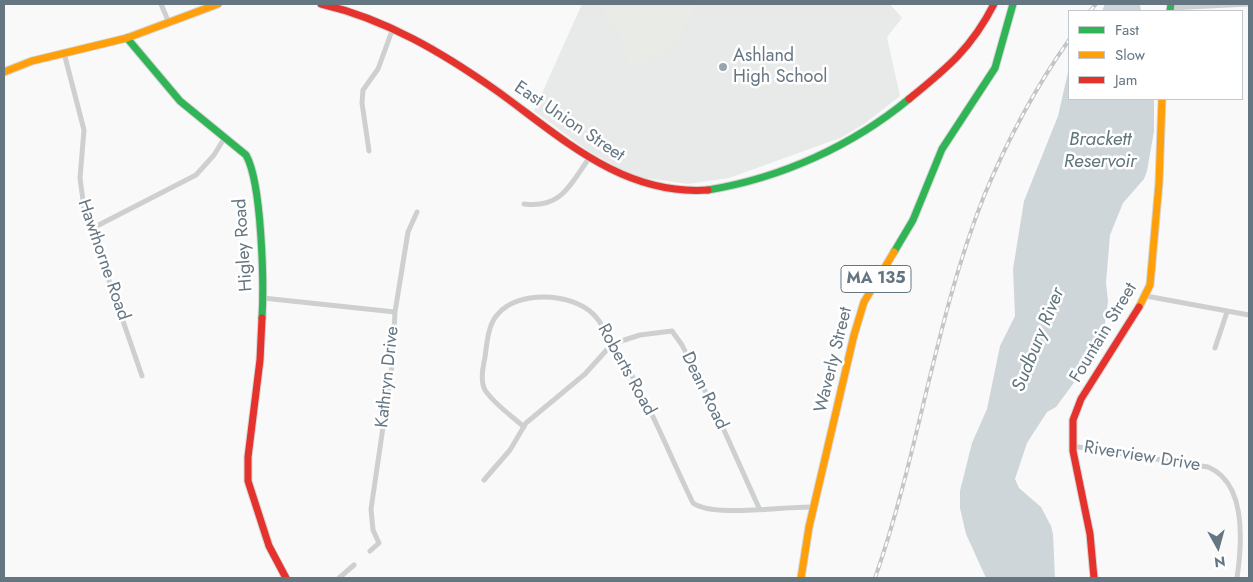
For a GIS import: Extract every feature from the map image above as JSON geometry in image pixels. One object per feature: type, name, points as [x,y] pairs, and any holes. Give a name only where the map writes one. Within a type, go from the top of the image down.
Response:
[{"type":"street","points":[[161,4],[169,23]]},
{"type":"street","points":[[4,72],[23,64],[126,38],[218,4]]},
{"type":"street","name":"East Union Street","points":[[321,4],[372,17],[393,28],[495,90],[590,157],[632,180],[680,190],[703,190],[732,186],[787,167],[849,142],[887,118],[968,47],[994,4]]},
{"type":"street","name":"Waverly Street","points":[[801,578],[813,507],[854,335],[864,302],[909,228],[945,144],[995,68],[1003,46],[1013,4]]},
{"type":"street","points":[[1170,8],[1249,4]]},
{"type":"street","points":[[369,151],[362,103],[363,90],[378,70],[393,28]]},
{"type":"street","name":"Higley Road","points":[[126,38],[180,101],[246,155],[254,174],[263,298],[260,360],[248,457],[248,481],[269,546],[286,578]]},
{"type":"street","name":"Hawthorne Road","points":[[64,53],[84,130],[80,192],[142,376]]},
{"type":"street","name":"Fountain Street","points":[[1094,578],[1090,534],[1072,446],[1073,420],[1081,399],[1146,296],[1152,273],[1162,100]]},
{"type":"street","points":[[91,229],[196,175],[214,155],[225,137]]},
{"type":"street","points":[[524,204],[544,205],[556,200],[590,157]]},
{"type":"street","name":"Kathryn Drive","points":[[370,552],[379,543],[373,530],[371,510],[392,366],[395,312],[408,232],[417,212]]},
{"type":"street","points":[[1146,296],[1249,315]]},
{"type":"street","points":[[263,298],[395,312]]},
{"type":"street","name":"Roberts Road","points":[[524,426],[490,396],[483,384],[492,323],[497,314],[507,306],[522,300],[538,298],[568,301],[584,306],[594,314],[641,392],[693,503],[707,510],[813,507]]},
{"type":"street","points":[[1215,348],[1226,312]]},
{"type":"street","name":"Dean Road","points":[[612,344],[625,338],[666,331],[676,334],[719,419],[759,508]]},
{"type":"street","points":[[484,480],[510,450],[524,426],[585,374],[612,344]]},
{"type":"street","name":"Riverview Drive","points":[[1072,446],[1208,468],[1224,476],[1233,492],[1241,533],[1237,578]]},
{"type":"street","points":[[338,578],[354,565]]},
{"type":"shaded area","name":"Ashland High School","points":[[582,4],[890,4],[902,18],[887,37],[900,96],[864,124],[840,138],[729,178],[688,184],[646,178],[625,171],[591,153],[534,111]]},
{"type":"shaded area","points":[[601,4],[693,4],[694,9],[673,47],[630,69],[621,37],[605,16]]},
{"type":"water","points":[[1105,4],[1140,4],[1141,10],[1102,10]]},
{"type":"water","name":"Brackett Reservoir","points":[[1068,72],[1068,100],[1154,100],[1154,131],[1147,171],[1144,179],[1123,203],[1110,235],[1106,283],[1108,301],[1103,337],[1087,365],[1056,407],[1047,412],[1027,443],[1015,479],[1019,488],[1041,507],[1051,526],[1055,578],[986,578],[966,534],[960,508],[960,491],[972,443],[987,409],[1000,346],[1015,316],[1013,269],[1024,201],[1058,116]]},
{"type":"railway","points":[[1091,10],[1096,4]]},
{"type":"railway","points":[[875,578],[904,483],[952,290],[967,243],[984,196],[1012,135],[1033,96],[1068,42]]},
{"type":"traffic: fast","points":[[894,252],[913,220],[942,149],[995,68],[1013,4]]},
{"type":"traffic: fast","points":[[1170,10],[1171,4]]},
{"type":"traffic: fast","points":[[127,38],[180,101],[246,155],[256,188],[259,210],[263,282],[262,318]]},
{"type":"traffic: fast","points":[[708,190],[762,177],[814,158],[864,131],[909,99]]},
{"type":"traffic: slow","points":[[4,72],[32,61],[127,38],[218,4]]},
{"type":"traffic: slow","points":[[1139,307],[1150,285],[1159,183],[1162,100]]},
{"type":"traffic: slow","points":[[801,578],[809,527],[854,335],[864,302],[894,252]]},
{"type":"traffic: jam","points":[[321,4],[345,10],[391,28],[435,51],[497,91],[569,144],[594,160],[620,173],[648,184],[677,189],[708,190]]},
{"type":"traffic: jam","points":[[909,99],[967,46],[994,4]]},
{"type":"traffic: jam","points":[[1094,578],[1090,534],[1073,451],[1073,420],[1081,399],[1139,307]]},
{"type":"traffic: jam","points":[[262,318],[260,360],[248,457],[248,481],[269,546],[286,578]]},
{"type":"place","name":"Ashland High School","points":[[723,67]]},
{"type":"water label","name":"Sudbury River","points":[[1039,340]]}]
